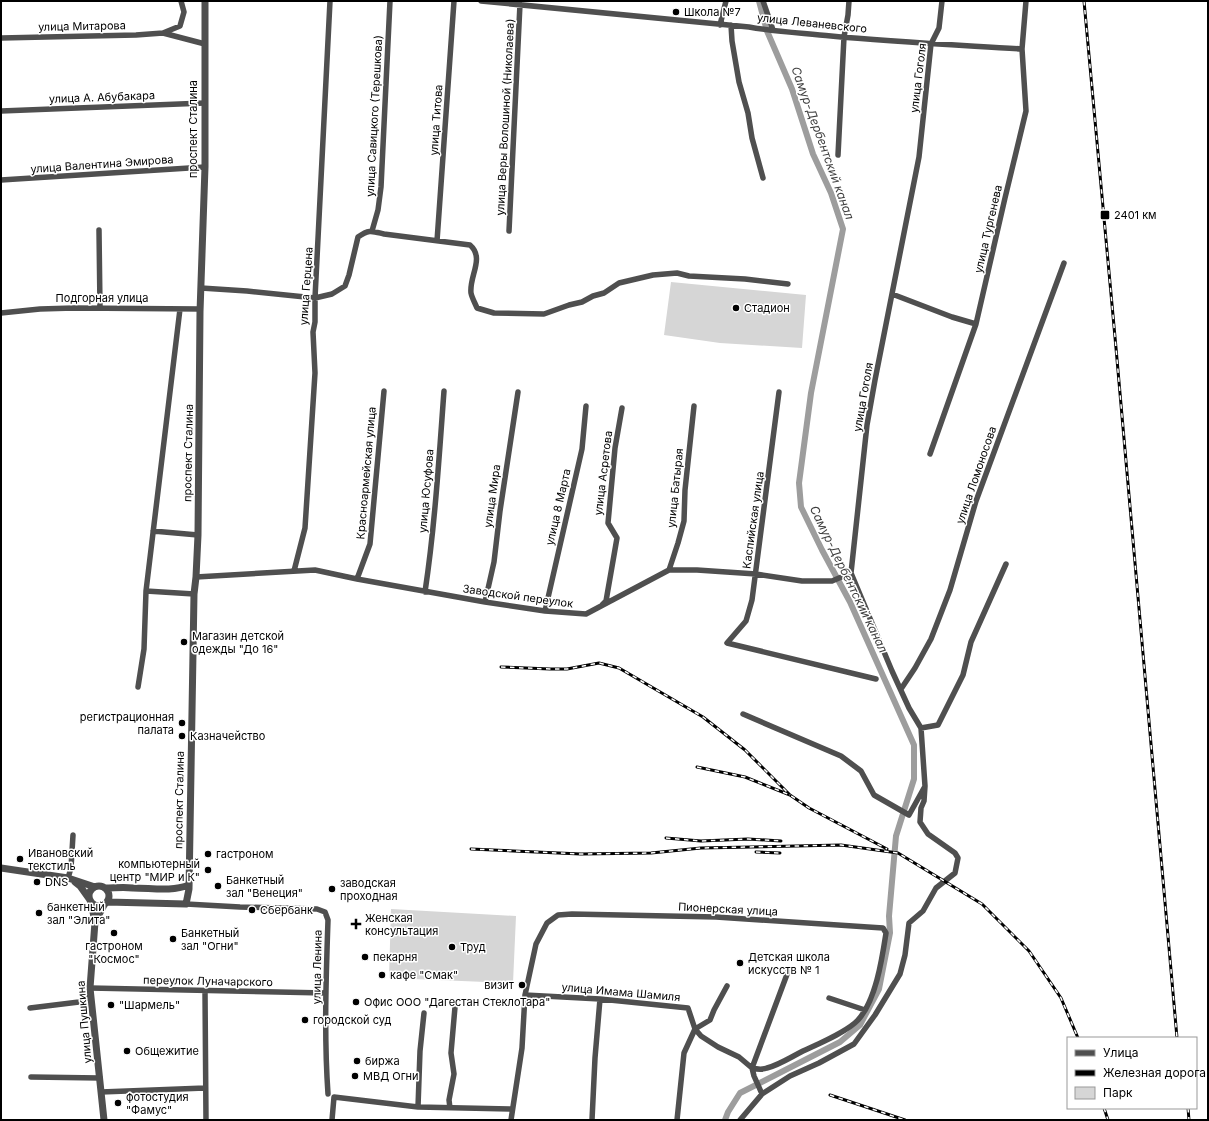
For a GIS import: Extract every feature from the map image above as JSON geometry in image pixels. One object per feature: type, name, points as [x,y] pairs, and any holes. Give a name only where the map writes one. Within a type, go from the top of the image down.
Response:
[{"type":"street","name":"улица Митарова","points":[[1,38],[163,33],[180,26],[184,12],[181,1]]},
{"type":"street","name":"проспект Сталина","points":[[186,904],[189,885],[194,594],[198,535],[200,312],[205,167],[205,1]]},
{"type":"street","name":"улица Герцена","points":[[294,571],[305,528],[315,373],[313,332],[330,1]]},
{"type":"street","name":"улица Савицкого (Терешкова)","points":[[372,231],[378,210],[381,187],[390,1]]},
{"type":"street","name":"улица Титова","points":[[437,241],[454,1]]},
{"type":"street","name":"улица Леваневского","points":[[481,1],[509,2],[844,37],[1022,49]]},
{"type":"street","points":[[720,25],[726,1]]},
{"type":"street","points":[[763,1],[769,30]]},
{"type":"street","points":[[838,155],[844,37],[849,1]]},
{"type":"street","name":"улица Гоголя","points":[[762,1094],[790,1076],[819,1063],[854,1044],[875,1016],[900,974],[905,955],[909,923],[923,911],[936,888],[955,873],[958,858],[955,852],[928,834],[920,822],[925,786],[921,728],[909,708],[848,574],[867,425],[919,156],[931,44],[939,28],[942,1]]},
{"type":"street","name":"улица Тургенева","points":[[930,454],[976,324],[1026,111],[1022,49],[1026,1]]},
{"type":"street","name":"улица Веры Волошиной (Николаева)","points":[[510,231],[520,4]]},
{"type":"street","points":[[731,25],[732,41],[739,82],[748,113],[752,138],[763,178]]},
{"type":"street","name":"улица Митарова","points":[[163,33],[205,44]]},
{"type":"street","name":"улица А. Абубакара","points":[[1,110],[205,103]]},
{"type":"street","name":"улица Валентина Эмирова","points":[[1,180],[205,167]]},
{"type":"street","points":[[99,230],[100,308]]},
{"type":"street","points":[[201,288],[315,298],[332,294],[345,286],[350,275],[358,237],[366,232],[372,231],[384,234],[470,245],[475,250],[477,258],[471,292],[477,308],[494,313],[544,314],[568,305],[582,302],[593,296],[604,293],[619,283],[653,275],[677,273],[689,276],[745,279],[788,284]]},
{"type":"street","name":"улица Ломоносова","points":[[901,689],[915,668],[934,632],[950,590],[976,500],[1064,263]]},
{"type":"street","points":[[892,294],[952,317],[976,324]]},
{"type":"street","name":"Подгорная улица","points":[[1,313],[40,309],[100,308],[200,309],[200,312]]},
{"type":"street","name":"проспект Сталина","points":[[138,687],[144,649],[146,592],[180,309]]},
{"type":"street","name":"Красноармейская улица","points":[[357,579],[370,544],[384,391]]},
{"type":"street","name":"улица Юсуфова","points":[[425,592],[430,557],[444,391]]},
{"type":"street","name":"улица Мира","points":[[484,602],[494,562],[518,392]]},
{"type":"street","name":"Каспийская улица","points":[[779,392],[752,600],[746,621],[727,643],[876,679]]},
{"type":"street","name":"улица 8 Марта","points":[[545,611],[582,449],[586,406]]},
{"type":"street","name":"улица Батырая","points":[[669,570],[684,521],[685,490],[694,406]]},
{"type":"street","name":"улица Асретова","points":[[601,606],[606,601],[617,538],[608,523],[614,455],[622,408]]},
{"type":"street","points":[[153,531],[198,535]]},
{"type":"street","points":[[921,728],[938,725],[950,702],[963,675],[971,642],[1006,564]]},
{"type":"street","name":"Заводской переулок","points":[[196,577],[315,570],[484,602],[545,611],[586,614],[669,570],[697,570],[756,574],[802,581],[835,581],[848,574]]},
{"type":"street","points":[[146,592],[194,594]]},
{"type":"street","points":[[743,714],[841,756],[861,771],[874,795],[909,815],[925,786]]},
{"type":"street","points":[[71,879],[73,835]]},
{"type":"street","points":[[1,868],[71,879],[95,887],[100,886],[104,888],[167,890],[179,889],[189,885]]},
{"type":"street","points":[[71,879],[80,886],[91,902],[97,906],[105,903],[186,904]]},
{"type":"street","points":[[95,887],[89,894],[95,922]]},
{"type":"street","points":[[95,922],[108,896],[104,888]]},
{"type":"street","name":"улица Ленина","points":[[186,904],[317,909],[325,912],[328,920],[325,1054],[328,1094]]},
{"type":"street","name":"Пионерская улица","points":[[511,1120],[522,1048],[525,995],[536,944],[547,923],[558,915],[716,917],[883,928],[886,933],[877,979],[865,1010]]},
{"type":"street","name":"улица Пушкина","points":[[95,922],[90,988],[104,1120]]},
{"type":"street","points":[[740,1120],[762,1094],[758,1087],[752,1068],[789,969]]},
{"type":"street","points":[[676,1120],[684,1053],[695,1029],[710,1020],[727,986]]},
{"type":"street","name":"переулок Луначарского","points":[[90,988],[326,993]]},
{"type":"street","points":[[205,991],[206,1120]]},
{"type":"street","name":"улица Имама Шамиля","points":[[525,995],[600,999],[688,1008],[695,1029]]},
{"type":"street","points":[[30,1008],[79,1002],[91,996]]},
{"type":"street","points":[[695,1029],[701,1036],[718,1047],[739,1057],[752,1068],[766,1069],[845,1029],[858,1020],[865,1010],[829,998]]},
{"type":"street","points":[[592,1120],[600,999]]},
{"type":"street","points":[[450,1108],[449,1100],[454,1074],[451,1053],[455,1007]]},
{"type":"street","points":[[418,1107],[420,1051],[424,1013]]},
{"type":"street","points":[[30,1077],[100,1078]]},
{"type":"street","points":[[101,1092],[205,1088]]},
{"type":"street","points":[[332,1120],[334,1097],[418,1107],[512,1109]]},
{"type":"green space","name":"Стадион","points":[[671,282],[806,295],[802,348],[720,343],[664,335]]},
{"type":"green space","name":"Труд","points":[[391,909],[516,916],[513,983],[389,978]]},
{"type":"waterway","name":"Самур-Дербентский канал","points":[[725,1120],[728,1112],[740,1093],[840,1042],[860,1025],[879,989],[890,933],[889,916],[896,836],[914,779],[914,745],[850,602],[801,507],[799,483],[811,393],[843,229],[831,193],[813,154],[792,89],[767,31],[759,1]]},
{"type":"railway","points":[[1084,1],[1177,1037]]},
{"type":"railway","points":[[501,667],[567,669],[599,663],[619,668],[703,717],[745,750],[790,795]]},
{"type":"railway","points":[[697,767],[745,777],[790,795],[809,808],[887,849]]},
{"type":"railway","points":[[666,838],[701,841],[748,839],[781,841]]},
{"type":"railway","points":[[471,849],[581,854],[651,853],[701,848],[841,845],[898,853],[982,904],[1029,951],[1061,998],[1078,1037]]},
{"type":"railway","points":[[756,852],[780,853]]},
{"type":"railway","points":[[830,1095],[905,1120]]},
{"type":"railway","points":[[1104,1109],[1108,1120]]},
{"type":"railway","points":[[1188,1109],[1189,1120]]},
{"type":"place","name":"Школа №7","points":[[676,12]]},
{"type":"place","name":"2401 км","points":[[1105,215]]},
{"type":"place","name":"Стадион","points":[[736,308]]},
{"type":"place","name":"Магазин детской одежды \"До 16\"","points":[[184,642]]},
{"type":"place","name":"регистрационная палата","points":[[182,723]]},
{"type":"place","name":"Казначейство","points":[[182,736]]},
{"type":"place","name":"гастроном","points":[[208,854]]},
{"type":"place","name":"Ивановский текстиль","points":[[20,859]]},
{"type":"place","name":"компьютерный центр \"МИР и К\"","points":[[208,870]]},
{"type":"place","name":"DNS","points":[[37,882]]},
{"type":"place","name":"Банкетный зал \"Венеция\"","points":[[218,886]]},
{"type":"place","name":"заводская проходная","points":[[332,889]]},
{"type":"place","name":"Сбербанк","points":[[252,910]]},
{"type":"place","name":"банкетный зал \"Элита\"","points":[[39,913]]},
{"type":"place","name":"Женская консультация","points":[[356,924]]},
{"type":"place","name":"гастроном \"Космос\"","points":[[114,933]]},
{"type":"place","name":"Банкетный зал \"Огни\"","points":[[173,939]]},
{"type":"place","name":"Труд","points":[[452,947]]},
{"type":"place","name":"пекарня","points":[[365,957]]},
{"type":"place","name":"Детская школа искусств № 1","points":[[740,963]]},
{"type":"place","name":"кафе \"Смак\"","points":[[382,975]]},
{"type":"place","name":"визит","points":[[522,985]]},
{"type":"place","name":"Офис ООО \"Дагестан СтеклоТара\"","points":[[356,1002]]},
{"type":"place","name":"\"Шармель\"","points":[[111,1005]]},
{"type":"place","name":"городской суд","points":[[305,1020]]},
{"type":"place","name":"Общежитие","points":[[127,1051]]},
{"type":"place","name":"биржа","points":[[357,1061]]},
{"type":"place","name":"МВД Огни","points":[[355,1076]]},
{"type":"place","name":"фотостудия \"Фамус\"","points":[[118,1103]]}]
